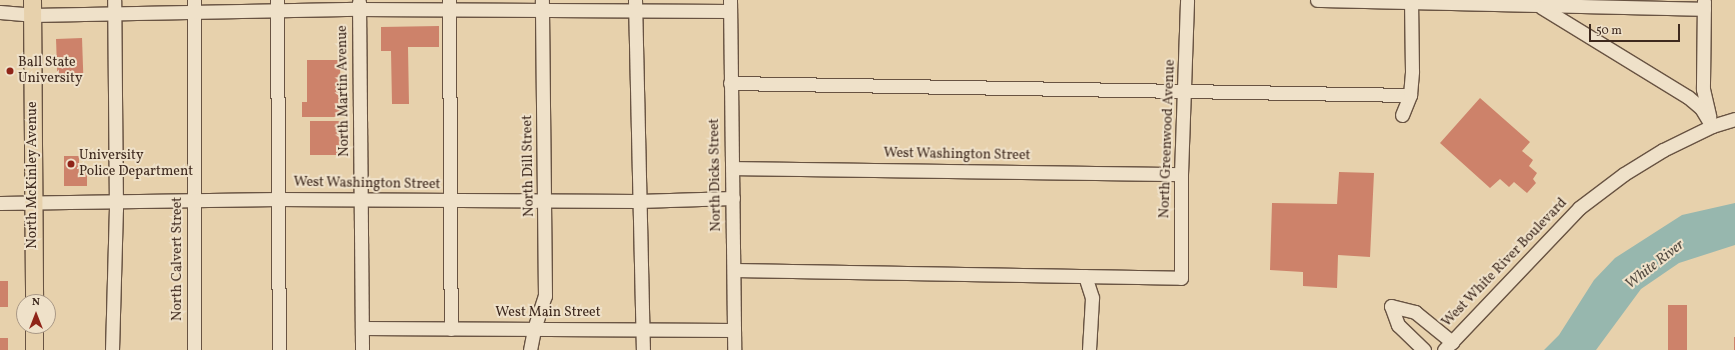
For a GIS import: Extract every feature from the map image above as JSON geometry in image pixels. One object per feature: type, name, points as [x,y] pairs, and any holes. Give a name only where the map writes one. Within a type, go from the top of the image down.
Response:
[{"type":"main road","name":"North McKinley Avenue","points":[[32,7],[34,294]]},
{"type":"main road","points":[[34,334],[34,350]]},
{"type":"street","points":[[112,350],[116,202],[114,0]]},
{"type":"street","name":"North Greenwood Avenue","points":[[1085,276],[1181,278],[1181,174],[1187,0]]},
{"type":"street","points":[[1317,0],[1704,4],[1703,89],[1712,126]]},
{"type":"street","points":[[1402,115],[1410,95],[1412,40],[1411,2]]},
{"type":"street","points":[[1538,3],[1688,97],[1701,108],[1712,126]]},
{"type":"street","points":[[277,5],[279,350]]},
{"type":"street","name":"North Martin Avenue","points":[[359,5],[362,350]]},
{"type":"street","points":[[449,5],[451,329]]},
{"type":"street","points":[[0,12],[32,7],[115,14],[194,6],[730,6]]},
{"type":"street","name":"North Calvert Street","points":[[194,6],[194,350]]},
{"type":"street","name":"North Dill Street","points":[[530,350],[534,329],[545,296],[546,202],[543,6]]},
{"type":"street","points":[[635,6],[638,201],[643,350]]},
{"type":"street","name":"North Dicks Street","points":[[730,6],[734,350]]},
{"type":"street","points":[[730,83],[1410,95]]},
{"type":"street","name":"West White River Boulevard","points":[[1448,346],[1580,208],[1646,160],[1712,126],[1735,119]]},
{"type":"street","name":"West Washington Street","points":[[733,168],[1181,174]]},
{"type":"street","name":"West Washington Street","points":[[0,203],[278,199],[546,202],[733,198]]},
{"type":"street","points":[[734,270],[1085,276],[1092,298],[1089,350]]},
{"type":"street","points":[[1424,350],[1398,326],[1391,306],[1415,312],[1448,346]]},
{"type":"street","name":"West Main Street","points":[[362,328],[734,330]]},
{"type":"water","name":"White River","points":[[1735,203],[1735,245],[1679,263],[1641,289],[1596,350],[1544,350],[1559,335],[1594,280],[1615,258],[1682,215]]},
{"type":"building","points":[[439,26],[439,47],[408,47],[409,104],[392,104],[391,51],[381,51],[381,27]]},
{"type":"building","points":[[82,38],[83,75],[57,76],[56,39]]},
{"type":"building","points":[[307,60],[340,60],[341,117],[302,117],[302,102],[307,102]]},
{"type":"building","points":[[1480,98],[1530,142],[1522,151],[1533,160],[1529,166],[1537,173],[1533,179],[1536,183],[1527,193],[1514,182],[1509,187],[1500,179],[1490,188],[1440,143]]},
{"type":"building","points":[[310,121],[340,121],[340,155],[310,155]]},
{"type":"building","name":"University Police Department","points":[[64,156],[79,156],[79,171],[87,171],[87,186],[64,186]]},
{"type":"building","points":[[1339,172],[1374,173],[1370,257],[1338,255],[1337,288],[1303,286],[1303,272],[1270,270],[1272,203],[1337,204]]},
{"type":"building","points":[[0,281],[8,281],[8,307],[0,307]]},
{"type":"building","points":[[1668,305],[1687,305],[1687,350],[1668,350]]},
{"type":"building","points":[[1735,337],[1735,350],[1734,350]]},
{"type":"building","points":[[0,338],[8,338],[8,350],[0,350]]},
{"type":"place","name":"Ball State University","points":[[10,71]]},
{"type":"place","name":"University Police Department","points":[[71,164]]}]
